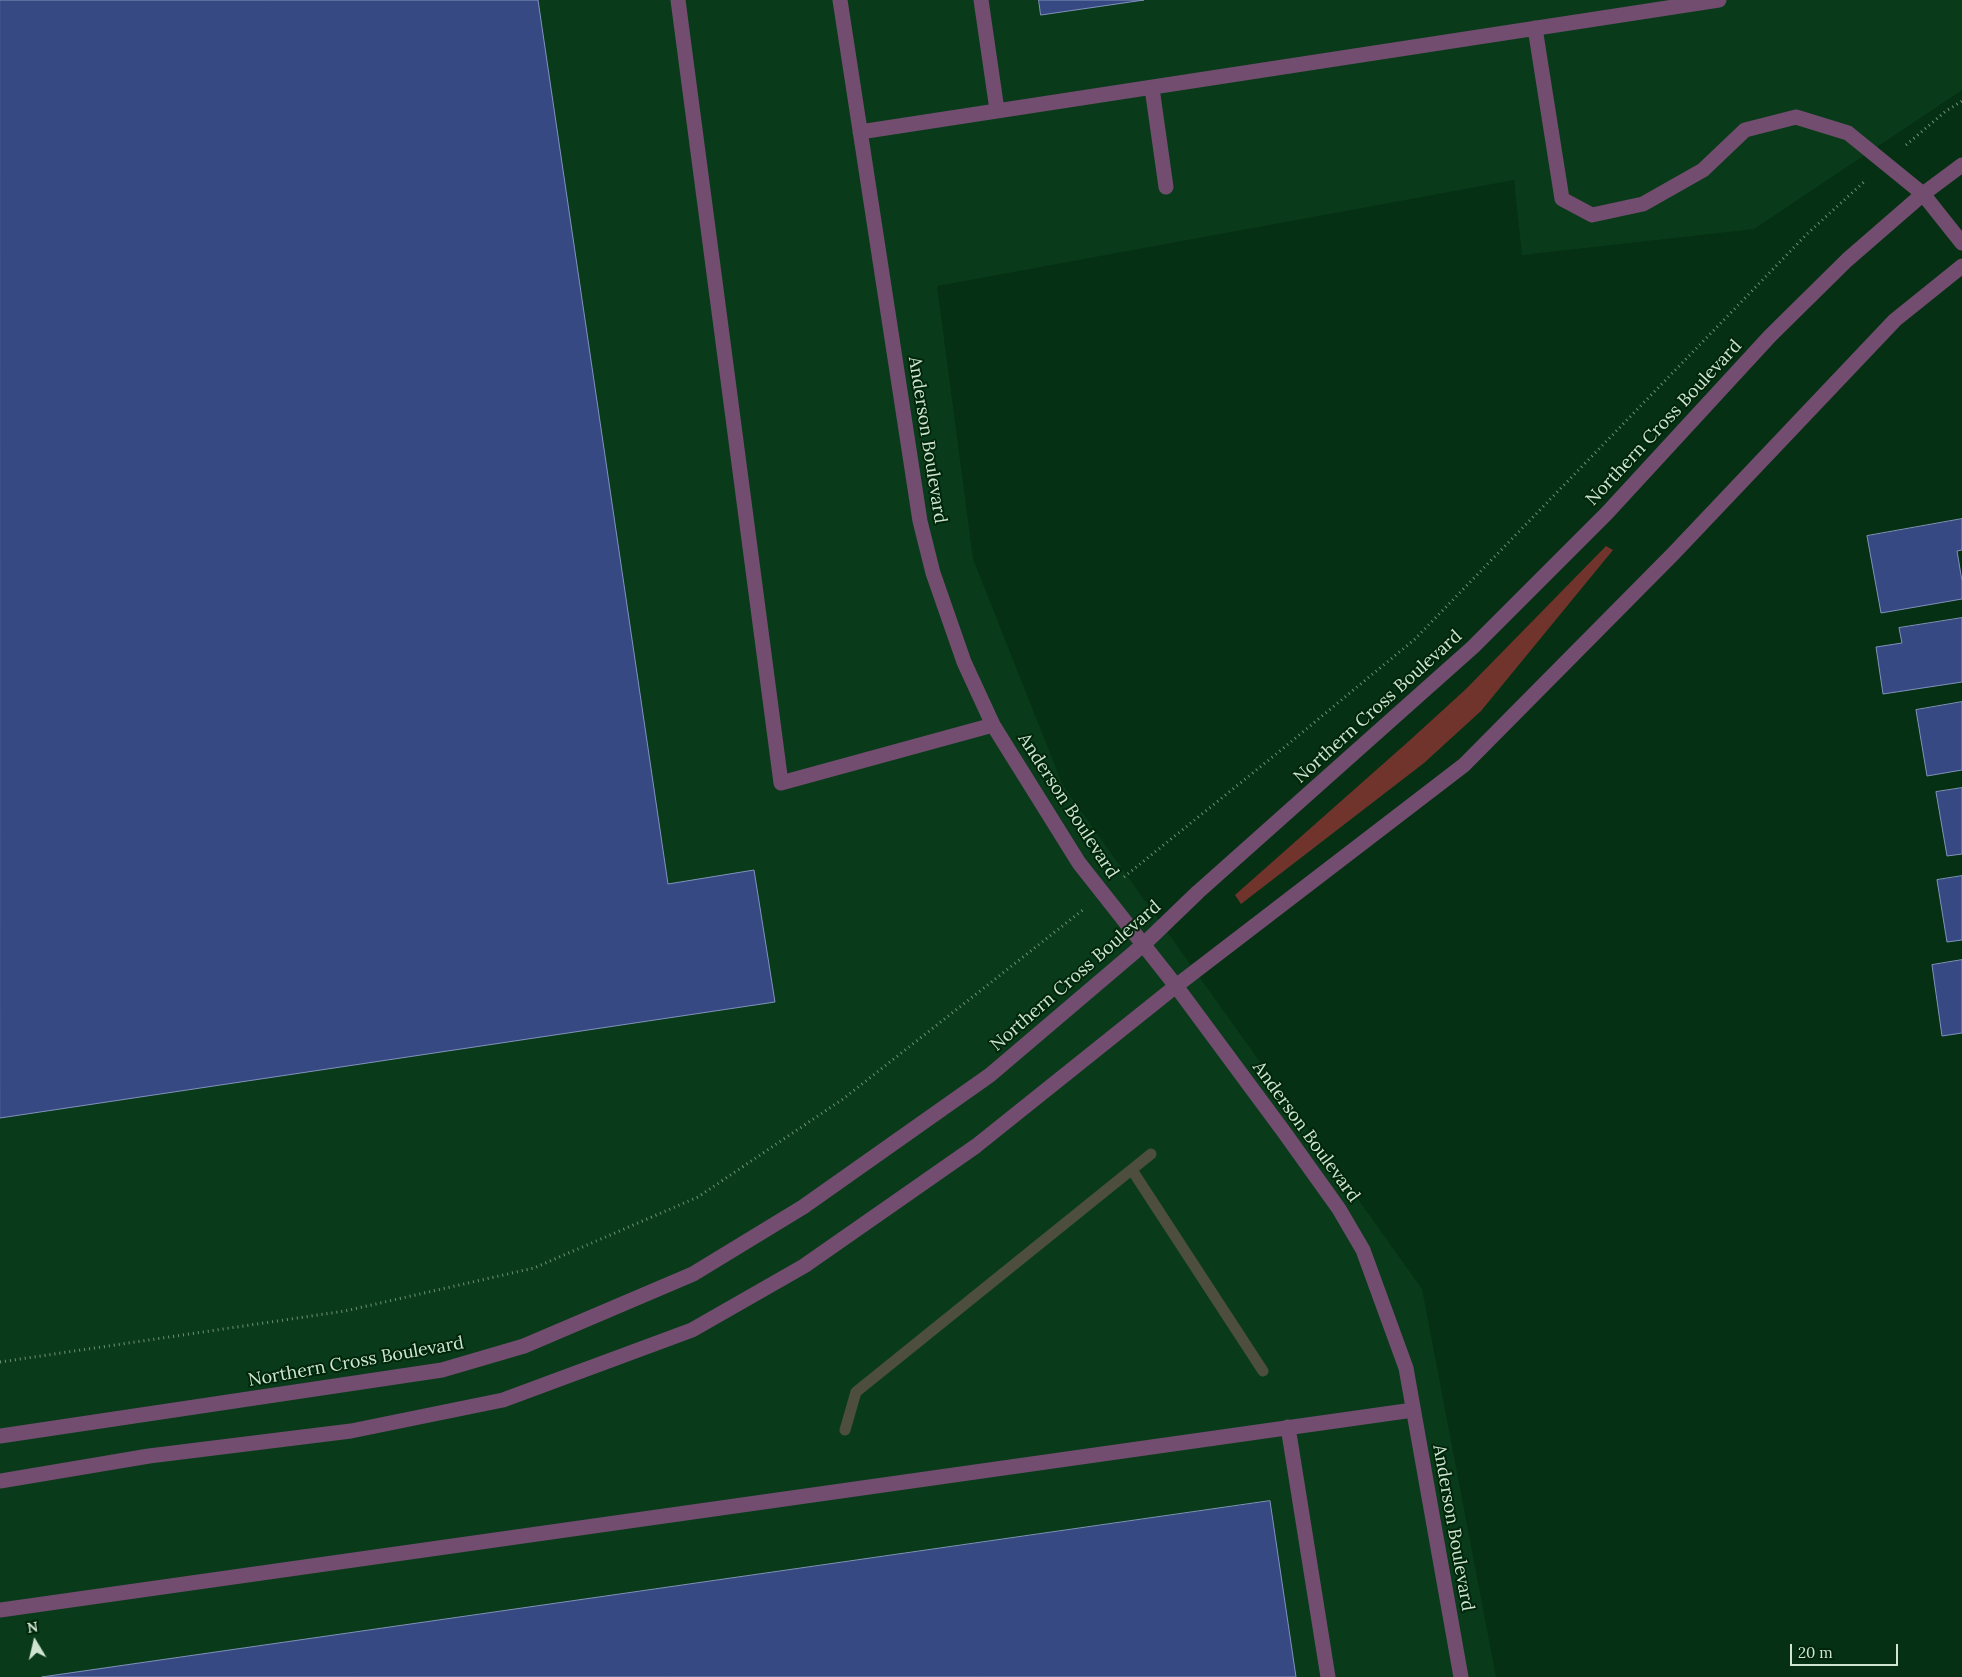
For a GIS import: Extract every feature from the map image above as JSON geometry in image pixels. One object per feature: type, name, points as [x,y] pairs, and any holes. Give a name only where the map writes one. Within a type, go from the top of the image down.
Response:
[{"type":"street","points":[[678,0],[781,783],[993,725]]},
{"type":"street","name":"Anderson Boulevard","points":[[840,0],[920,521],[933,573],[964,662],[993,725],[1079,863],[1176,986],[1340,1209],[1363,1250],[1406,1368],[1461,1677]]},
{"type":"street","points":[[981,0],[997,110]]},
{"type":"street","points":[[860,132],[1719,0]]},
{"type":"street","points":[[1535,28],[1562,199],[1592,214],[1643,204],[1703,170],[1745,130],[1796,117],[1848,133],[1923,194],[1962,243]]},
{"type":"street","points":[[1152,88],[1166,187]]},
{"type":"street","name":"Northern Cross Boulevard","points":[[0,1436],[442,1370],[524,1346],[693,1274],[803,1207],[990,1075],[1144,944],[1198,892],[1473,647],[1607,513],[1770,336],[1847,260],[1923,194],[1962,165]]},
{"type":"street","points":[[0,1481],[149,1456],[351,1431],[503,1400],[692,1330],[804,1266],[976,1146],[1176,986],[1464,765],[1673,554],[1896,320],[1962,266]]},
{"type":"street","points":[[0,1610],[1413,1410]]},
{"type":"street","points":[[1288,1428],[1328,1677]]},
{"type":"path","points":[[1906,145],[1946,111],[1962,101]]},
{"type":"path","points":[[1145,860],[1415,639],[1807,234],[1858,187]]},
{"type":"path","points":[[0,1362],[345,1311],[534,1268],[698,1197],[843,1099],[1048,938]]},
{"type":"shaded area","points":[[0,0],[1962,0],[1962,90],[1754,229],[1522,255],[1514,180],[937,286],[973,559],[1063,786],[1422,1289],[1496,1677],[0,1677]]},
{"type":"shaded area","points":[[1606,546],[1613,550],[1481,711],[1424,763],[1241,904],[1235,895],[1466,689]]},
{"type":"building","points":[[0,0],[538,0],[668,884],[754,870],[775,1002],[0,1118]]},
{"type":"building","points":[[1039,0],[1144,0],[1041,15]]},
{"type":"building","points":[[1962,519],[1962,550],[1957,551],[1962,581],[1962,599],[1881,613],[1867,536]]},
{"type":"building","points":[[1962,618],[1962,682],[1883,694],[1876,647],[1902,643],[1899,628]]},
{"type":"building","points":[[1962,702],[1962,770],[1927,776],[1916,710]]},
{"type":"building","points":[[1962,788],[1962,854],[1947,856],[1936,792]]},
{"type":"building","points":[[1962,876],[1962,940],[1947,942],[1937,880]]},
{"type":"building","points":[[1962,960],[1962,1033],[1942,1036],[1932,965]]},
{"type":"building","points":[[1270,1501],[1296,1677],[42,1677]]},
{"type":"waterway","points":[[845,1430],[856,1392],[1151,1154]]},
{"type":"waterway","points":[[1132,1170],[1263,1371]]}]
